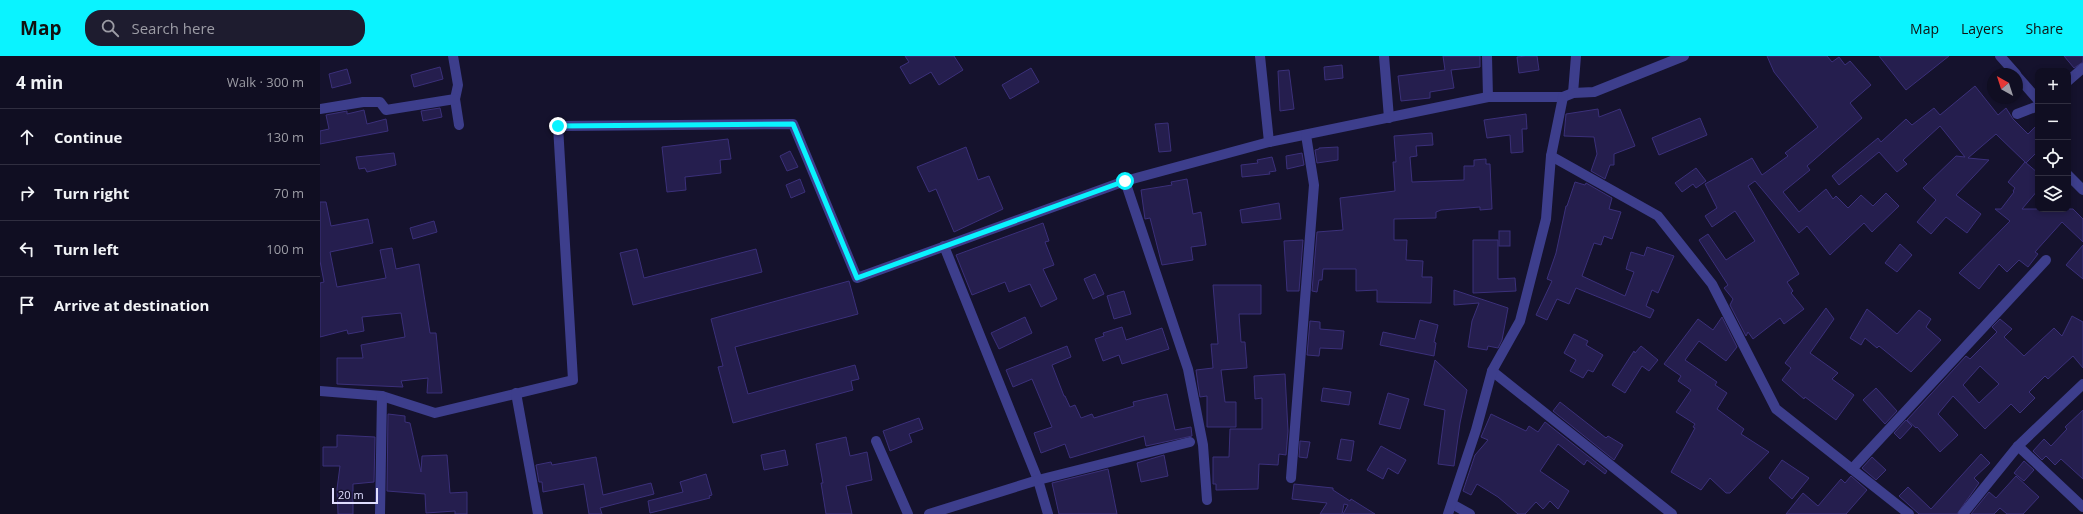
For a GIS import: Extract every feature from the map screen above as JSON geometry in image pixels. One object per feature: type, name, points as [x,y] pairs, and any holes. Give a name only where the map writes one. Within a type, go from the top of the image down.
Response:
[{"type":"street","points":[[453,56],[458,85],[455,99],[459,125]]},
{"type":"street","points":[[1260,56],[1269,142]]},
{"type":"street","points":[[1384,56],[1389,118]]},
{"type":"street","points":[[1487,56],[1488,97]]},
{"type":"street","points":[[1573,93],[1576,56]]},
{"type":"street","points":[[320,391],[382,396],[435,413],[573,380],[558,126],[793,124],[857,278],[1125,181],[1269,142],[1488,97],[1563,97],[1573,93],[1594,92],[1684,56]]},
{"type":"street","points":[[2000,56],[2010,68]]},
{"type":"street","points":[[2071,78],[2083,68]]},
{"type":"street","points":[[2023,83],[2035,97]]},
{"type":"street","points":[[1448,514],[1476,430],[1492,371],[1520,322],[1546,219],[1551,156],[1563,97]]},
{"type":"street","points":[[320,109],[363,102],[380,102],[386,110],[455,99]]},
{"type":"street","points":[[2017,114],[2035,107]]},
{"type":"street","points":[[1291,478],[1314,184],[1306,135]]},
{"type":"street","points":[[1551,156],[1658,216],[1712,284],[1776,409],[1909,514]]},
{"type":"street","points":[[2069,176],[2083,190]]},
{"type":"street","points":[[1125,181],[1188,369],[1203,445],[1207,500]]},
{"type":"street","points":[[944,246],[1038,480],[1048,514]]},
{"type":"street","points":[[1852,469],[2046,260]]},
{"type":"street","points":[[1492,371],[1672,514]]},
{"type":"street","points":[[1962,514],[2018,446],[2083,384]]},
{"type":"street","points":[[516,393],[538,514]]},
{"type":"street","points":[[380,514],[382,396]]},
{"type":"street","points":[[876,441],[908,514]]},
{"type":"street","points":[[929,514],[1038,480],[1190,442]]},
{"type":"street","points":[[2018,446],[2083,507]]},
{"type":"street","points":[[1452,504],[1470,514]]},
{"type":"building","points":[[905,56],[954,56],[963,70],[939,85],[931,72],[910,84],[900,67],[909,62]]},
{"type":"building","points":[[1443,56],[1480,56],[1480,67],[1451,70],[1454,88],[1430,92],[1430,98],[1401,101],[1398,76],[1445,70]]},
{"type":"building","points":[[1537,56],[1539,70],[1519,73],[1517,57]]},
{"type":"building","points":[[1767,56],[1827,56],[1832,62],[1839,57],[1845,65],[1850,61],[1871,85],[1850,103],[1862,118],[1807,166],[1810,170],[1783,192],[1799,212],[1826,189],[1833,199],[1836,196],[1848,208],[1861,195],[1873,206],[1886,193],[1899,206],[1872,232],[1864,223],[1830,255],[1807,226],[1799,233],[1755,181],[1748,186],[1799,274],[1787,282],[1793,291],[1791,293],[1804,309],[1784,324],[1780,318],[1753,339],[1748,332],[1746,336],[1730,305],[1733,299],[1724,288],[1728,285],[1699,240],[1708,234],[1726,260],[1755,241],[1735,211],[1712,227],[1705,216],[1717,208],[1705,184],[1752,158],[1762,175],[1788,156],[1785,153],[1818,127],[1774,72]]},
{"type":"building","points":[[1879,56],[1949,56],[1906,90]]},
{"type":"building","points":[[2064,56],[2083,56],[2083,62],[2074,68]]},
{"type":"building","points":[[1342,65],[1343,78],[1325,80],[1324,67]]},
{"type":"building","points":[[440,67],[443,79],[414,87],[411,75]]},
{"type":"building","points":[[1031,68],[1039,82],[1010,99],[1002,85]]},
{"type":"building","points":[[347,69],[351,83],[332,88],[329,74]]},
{"type":"building","points":[[1289,70],[1294,109],[1280,111],[1278,71]]},
{"type":"building","points":[[1975,86],[1987,101],[1987,104],[1989,104],[1998,115],[2006,108],[2013,119],[2028,134],[2035,127],[2035,154],[2026,163],[1996,134],[1968,158],[1989,160],[1956,195],[1981,214],[1967,233],[1946,217],[1931,234],[1917,222],[1936,200],[1923,188],[1956,156],[1965,157],[1940,126],[1903,160],[1907,164],[1897,172],[1879,152],[1839,185],[1832,176],[1878,138],[1881,142],[1906,119],[1912,125],[1934,108],[1940,115]]},
{"type":"building","points":[[440,108],[442,117],[423,121],[421,111]]},
{"type":"building","points":[[1598,109],[1599,117],[1620,109],[1635,146],[1614,154],[1614,165],[1610,165],[1605,179],[1591,171],[1597,154],[1594,137],[1564,136],[1566,114]]},
{"type":"building","points":[[364,110],[367,124],[386,119],[388,131],[320,144],[320,131],[329,129],[326,115],[347,111],[347,114]]},
{"type":"building","points":[[1526,114],[1527,129],[1522,129],[1523,152],[1511,153],[1510,135],[1487,138],[1484,120]]},
{"type":"building","points":[[1700,118],[1707,135],[1659,155],[1652,138]]},
{"type":"building","points":[[1168,123],[1171,151],[1159,152],[1155,124]]},
{"type":"building","points":[[1432,133],[1433,145],[1416,146],[1417,156],[1410,157],[1412,182],[1464,180],[1464,166],[1474,166],[1474,160],[1486,159],[1486,164],[1490,164],[1492,209],[1480,210],[1480,207],[1441,210],[1436,212],[1436,218],[1394,219],[1394,240],[1407,240],[1406,260],[1423,261],[1422,277],[1432,277],[1431,303],[1377,302],[1377,290],[1356,291],[1356,269],[1323,269],[1322,280],[1319,280],[1317,292],[1312,291],[1317,232],[1343,230],[1340,198],[1395,191],[1393,162],[1396,162],[1394,136]]},
{"type":"building","points":[[728,139],[731,159],[720,160],[721,173],[685,177],[686,190],[667,192],[662,147]]},
{"type":"building","points":[[966,147],[978,180],[989,176],[1003,209],[954,232],[936,189],[929,192],[917,167]]},
{"type":"building","points":[[1338,147],[1338,160],[1317,163],[1315,150],[1319,148]]},
{"type":"building","points":[[790,151],[798,167],[787,171],[780,156]]},
{"type":"building","points":[[394,153],[396,165],[367,172],[365,168],[359,169],[356,157]]},
{"type":"building","points":[[1302,153],[1304,165],[1287,169],[1286,156]]},
{"type":"building","points":[[1272,157],[1276,171],[1269,172],[1270,174],[1242,177],[1241,165],[1258,163],[1257,160]]},
{"type":"building","points":[[2025,162],[2035,170],[2035,194],[2022,209],[2035,209],[2035,212],[2071,212],[2071,209],[2073,209],[2083,219],[2083,242],[2062,222],[2035,252],[2038,254],[2028,267],[2019,260],[2007,272],[1999,264],[1979,289],[1959,273],[2010,221],[1995,209],[2001,209],[2014,192],[2013,191],[2015,188],[2008,182]]},
{"type":"building","points":[[1696,168],[1706,181],[1696,188],[1693,184],[1682,192],[1675,183]]},
{"type":"building","points":[[800,179],[805,192],[791,198],[786,185]]},
{"type":"building","points":[[1187,179],[1193,214],[1201,212],[1206,245],[1191,247],[1193,260],[1162,265],[1150,218],[1145,219],[1141,190],[1172,185],[1171,182]]},
{"type":"building","points":[[1575,182],[1585,185],[1586,183],[1612,198],[1609,209],[1621,212],[1612,239],[1604,236],[1601,245],[1594,243],[1582,276],[1625,296],[1634,272],[1626,269],[1631,252],[1644,256],[1647,247],[1674,256],[1658,293],[1652,290],[1646,306],[1654,310],[1650,318],[1576,288],[1569,304],[1557,299],[1547,320],[1536,315],[1552,281],[1547,279],[1556,253],[1566,206]]},
{"type":"building","points":[[320,202],[326,202],[331,226],[368,219],[373,243],[330,252],[337,287],[386,278],[380,250],[392,248],[396,269],[419,264],[430,333],[436,333],[442,393],[427,393],[428,378],[401,381],[403,387],[337,384],[337,358],[363,358],[361,345],[405,337],[401,313],[362,317],[364,331],[348,334],[347,330],[320,337],[320,283],[324,282],[320,261]]},
{"type":"building","points":[[1279,203],[1281,219],[1242,223],[1240,210]]},
{"type":"building","points":[[434,221],[437,232],[413,239],[410,228]]},
{"type":"building","points":[[1043,223],[1049,241],[1045,242],[1054,265],[1043,269],[1057,299],[1041,307],[1030,284],[1009,292],[1005,282],[972,295],[956,255]]},
{"type":"building","points":[[1499,231],[1510,231],[1510,246],[1499,246]]},
{"type":"building","points":[[1303,240],[1299,291],[1287,291],[1284,241]]},
{"type":"building","points":[[1473,240],[1498,240],[1498,279],[1515,278],[1516,291],[1473,293]]},
{"type":"building","points":[[1900,244],[1912,255],[1897,272],[1885,263]]},
{"type":"building","points":[[2083,245],[2083,279],[2066,265]]},
{"type":"building","points":[[637,249],[644,278],[756,249],[762,272],[633,305],[620,253]]},
{"type":"building","points":[[1095,274],[1104,294],[1093,299],[1084,279]]},
{"type":"building","points":[[849,281],[858,314],[735,347],[748,394],[855,365],[859,379],[851,381],[853,390],[733,423],[718,367],[723,366],[711,319]]},
{"type":"building","points":[[1213,285],[1261,285],[1261,314],[1239,314],[1241,342],[1245,342],[1247,368],[1221,370],[1225,402],[1236,402],[1236,427],[1207,427],[1207,396],[1200,397],[1198,385],[1196,370],[1213,368],[1211,344],[1218,344]]},
{"type":"building","points":[[1454,290],[1508,308],[1502,340],[1498,348],[1488,346],[1487,350],[1468,347],[1472,321],[1479,303],[1454,305]]},
{"type":"building","points":[[1124,291],[1131,314],[1114,319],[1107,296]]},
{"type":"building","points":[[1826,308],[1834,319],[1810,353],[1838,373],[1832,379],[1854,395],[1836,420],[1805,397],[1804,399],[1782,380],[1791,368],[1785,363]]},
{"type":"building","points":[[1867,309],[1897,334],[1919,310],[1931,319],[1926,327],[1941,340],[1911,372],[1879,346],[1877,348],[1865,338],[1861,345],[1850,338]]},
{"type":"building","points":[[2072,316],[2083,322],[2083,368],[2073,356],[2048,379],[2045,376],[2029,392],[2035,398],[2020,413],[2011,404],[1985,429],[1953,396],[1938,414],[1958,435],[1940,452],[1917,427],[1916,428],[1907,420],[1966,356],[1970,359],[1997,332],[1992,327],[2000,319],[2012,329],[2004,337],[2024,356],[2054,328],[2062,336]],"holes":[[[1980,366],[1999,384],[1979,403],[1963,385]]]},
{"type":"building","points":[[1025,317],[1032,333],[999,349],[991,333]]},
{"type":"building","points":[[1722,317],[1737,347],[1726,361],[1699,341],[1685,360],[1717,382],[1715,385],[1727,393],[1717,409],[1744,429],[1741,434],[1769,452],[1730,493],[1726,493],[1710,478],[1701,490],[1671,472],[1695,428],[1693,427],[1695,424],[1676,412],[1691,390],[1678,381],[1681,376],[1664,364],[1698,319],[1713,330]]},
{"type":"building","points":[[1420,320],[1438,325],[1434,342],[1436,343],[1434,356],[1380,345],[1383,332],[1415,339]]},
{"type":"building","points":[[1310,321],[1320,322],[1320,329],[1344,331],[1342,349],[1320,348],[1319,356],[1307,355]]},
{"type":"building","points":[[1122,327],[1126,340],[1162,328],[1169,349],[1122,364],[1119,355],[1103,361],[1095,339],[1104,336],[1103,333]]},
{"type":"building","points":[[1574,334],[1588,341],[1586,345],[1603,355],[1593,372],[1588,370],[1583,378],[1570,371],[1576,360],[1564,353]]},
{"type":"building","points":[[1067,346],[1071,357],[1052,365],[1070,407],[1075,405],[1081,418],[1092,414],[1094,418],[1134,406],[1133,402],[1167,394],[1175,430],[1191,427],[1192,436],[1146,446],[1144,436],[1070,458],[1065,444],[1041,453],[1034,433],[1052,427],[1032,379],[1013,387],[1006,370]]},
{"type":"building","points":[[1641,346],[1658,360],[1649,371],[1642,366],[1625,393],[1612,385],[1634,351],[1635,353]]},
{"type":"building","points":[[1435,360],[1467,390],[1460,423],[1454,466],[1438,464],[1445,410],[1424,405]]},
{"type":"building","points":[[1285,374],[1288,431],[1286,455],[1279,454],[1278,465],[1259,464],[1258,489],[1216,490],[1216,484],[1213,484],[1213,457],[1229,457],[1230,429],[1262,429],[1262,398],[1255,399],[1254,376]]},
{"type":"building","points":[[1323,388],[1351,392],[1349,405],[1321,401]]},
{"type":"building","points":[[1876,388],[1897,411],[1885,424],[1863,400]]},
{"type":"building","points":[[1388,393],[1409,399],[1400,429],[1379,424]]},
{"type":"building","points":[[1560,402],[1606,438],[1608,436],[1623,445],[1614,460],[1553,411]]},
{"type":"building","points":[[2083,410],[2083,479],[2061,459],[2055,465],[2046,456],[2042,460],[2033,451],[2044,439],[2051,446],[2067,429],[2065,427]]},
{"type":"building","points":[[388,414],[405,416],[405,422],[410,423],[421,472],[422,456],[447,455],[450,493],[467,492],[467,514],[455,514],[455,511],[426,513],[425,494],[387,491]]},
{"type":"building","points":[[1491,414],[1526,431],[1529,426],[1538,432],[1545,422],[1607,471],[1605,474],[1587,460],[1584,465],[1558,444],[1540,471],[1569,491],[1558,509],[1550,501],[1543,509],[1536,502],[1525,514],[1518,514],[1498,497],[1477,484],[1471,495],[1463,491],[1475,455],[1488,440],[1481,437]]},
{"type":"building","points":[[919,418],[923,429],[909,434],[912,442],[890,451],[883,431]]},
{"type":"building","points":[[1906,420],[1912,426],[1900,439],[1894,433]]},
{"type":"building","points":[[337,435],[375,437],[374,482],[353,484],[353,514],[338,514],[337,489],[340,466],[323,466],[323,447],[337,447]]},
{"type":"building","points":[[846,437],[850,456],[867,452],[872,480],[846,486],[852,514],[826,514],[821,483],[823,483],[816,444]]},
{"type":"building","points":[[1341,439],[1354,441],[1351,461],[1337,459]]},
{"type":"building","points":[[1300,441],[1310,442],[1307,458],[1299,457]]},
{"type":"building","points":[[1381,446],[1406,460],[1398,474],[1388,468],[1383,479],[1367,470]]},
{"type":"building","points":[[785,450],[788,465],[764,470],[761,455]]},
{"type":"building","points":[[1981,454],[1990,463],[1974,478],[1979,483],[1957,514],[1919,514],[1899,496],[1908,487],[1931,509]]},
{"type":"building","points":[[1164,455],[1168,476],[1141,482],[1137,463]]},
{"type":"building","points":[[596,457],[603,495],[651,483],[654,494],[600,508],[602,514],[589,514],[584,484],[543,492],[542,482],[539,482],[536,465],[551,462],[552,465]]},
{"type":"building","points":[[1872,457],[1886,470],[1876,480],[1862,468]]},
{"type":"building","points":[[1782,460],[1809,478],[1792,499],[1769,478]]},
{"type":"building","points":[[2024,461],[2034,470],[2024,481],[2014,473]]},
{"type":"building","points":[[1108,469],[1117,514],[1059,514],[1052,483]]},
{"type":"building","points":[[706,474],[712,495],[709,496],[710,498],[650,513],[648,501],[683,492],[680,482]]},
{"type":"building","points":[[1851,476],[1867,490],[1846,514],[1786,514],[1803,493],[1818,506],[1841,479],[1845,483]]},
{"type":"building","points":[[2016,476],[2039,497],[2023,514],[2007,514],[2000,508],[1994,514],[1971,514],[1989,492],[1996,498]]},
{"type":"building","points":[[1294,484],[1333,488],[1333,490],[1350,501],[1351,499],[1375,514],[1343,514],[1348,505],[1344,504],[1342,514],[1320,514],[1327,503],[1292,499]]},
{"type":"route","points":[[558,126],[793,124],[857,278],[1125,181]]}]
